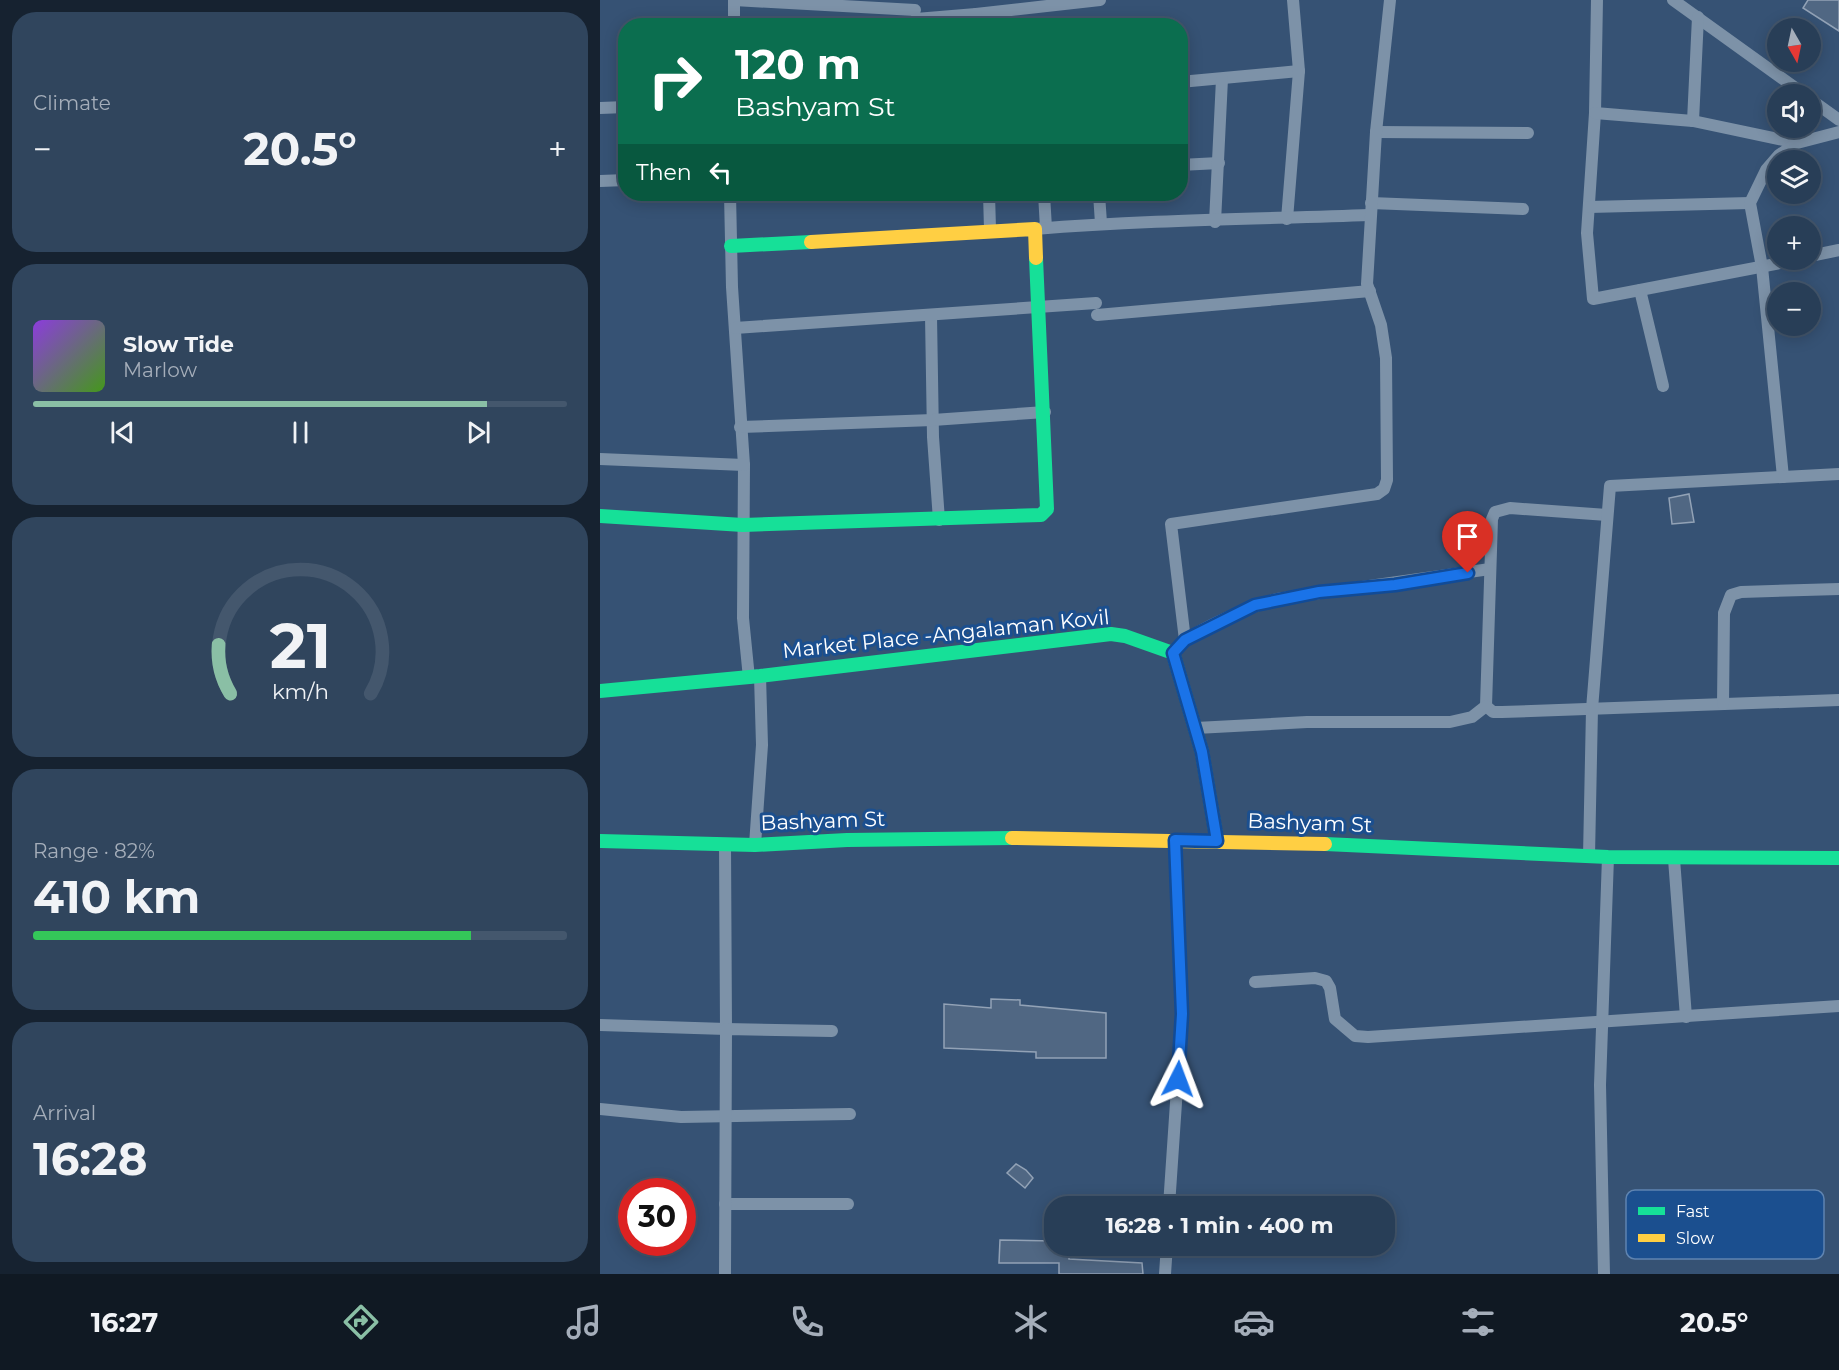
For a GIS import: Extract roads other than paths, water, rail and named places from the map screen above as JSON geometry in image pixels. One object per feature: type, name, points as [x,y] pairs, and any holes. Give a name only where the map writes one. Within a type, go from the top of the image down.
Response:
[{"type":"street","points":[[734,18],[734,0],[957,18]]},
{"type":"street","points":[[989,18],[1100,0]]},
{"type":"street","points":[[1287,219],[1299,71],[1293,0]]},
{"type":"street","points":[[1185,640],[1171,524],[1377,494],[1384,489],[1387,480],[1386,358],[1381,325],[1367,284],[1376,132],[1390,0]]},
{"type":"street","points":[[1597,0],[1595,113],[1587,233],[1593,299],[1767,266]]},
{"type":"street","points":[[1673,0],[1790,84]]},
{"type":"street","points":[[1693,122],[1698,18]]},
{"type":"street","points":[[1188,81],[1299,71]]},
{"type":"street","points":[[1215,222],[1222,79]]},
{"type":"street","points":[[600,108],[618,107]]},
{"type":"street","points":[[1821,107],[1839,120]]},
{"type":"street","points":[[1595,113],[1693,122],[1797,143]]},
{"type":"street","points":[[1376,132],[1528,133]]},
{"type":"street","points":[[1783,477],[1762,267],[1750,203],[1766,170],[1779,155],[1797,143],[1839,132]]},
{"type":"street","points":[[1188,165],[1219,163]]},
{"type":"street","points":[[600,181],[618,180]]},
{"type":"street","points":[[730,201],[740,427],[744,465],[742,594],[762,745],[755,845]]},
{"type":"street","points":[[989,201],[990,230]]},
{"type":"street","points":[[600,516],[743,525],[939,520],[1041,514],[1047,509],[1045,412],[1039,309],[1040,228],[1043,201]]},
{"type":"street","points":[[1099,201],[1101,223]]},
{"type":"street","points":[[1588,207],[1750,203]]},
{"type":"street","points":[[731,246],[1101,223],[1287,219],[1371,209],[1523,209]]},
{"type":"street","points":[[1821,254],[1839,250]]},
{"type":"street","points":[[1640,290],[1663,386]]},
{"type":"street","points":[[735,328],[1039,309],[1096,309],[1370,291]]},
{"type":"street","points":[[931,316],[933,420],[939,520]]},
{"type":"street","points":[[740,427],[933,420],[1045,412]]},
{"type":"street","points":[[600,459],[744,465]]},
{"type":"street","points":[[1589,856],[1592,709],[1610,486],[1839,474]]},
{"type":"street","points":[[1486,706],[1492,519],[1495,512],[1501,508],[1607,515]]},
{"type":"street","points":[[1217,841],[1196,728],[1173,653],[1185,640],[1255,605],[1277,599],[1319,592],[1395,585],[1490,569]]},
{"type":"street","points":[[1723,704],[1724,613],[1731,595],[1741,592],[1839,589]]},
{"type":"street","name":"Market Place -Angalaman Kovil","points":[[600,691],[754,677],[1111,634],[1125,636],[1173,653]]},
{"type":"street","points":[[1486,706],[1493,712],[1502,712],[1839,700]]},
{"type":"street","points":[[1196,728],[1307,722],[1450,722],[1472,717],[1486,706]]},
{"type":"street","name":"Bashyam St","points":[[600,841],[755,845],[847,840],[1056,838],[1292,842],[1674,859],[1839,858]]},
{"type":"street","points":[[1170,1196],[1182,1014],[1175,840]]},
{"type":"street","points":[[724,1274],[725,844]]},
{"type":"street","points":[[1604,1274],[1601,1023],[1608,857]]},
{"type":"street","points":[[1674,859],[1686,1017]]},
{"type":"street","points":[[1255,982],[1315,978],[1326,981],[1330,988],[1335,1019],[1355,1036],[1601,1023],[1839,1006]]},
{"type":"street","points":[[600,1025],[832,1031]]},
{"type":"street","points":[[600,1109],[681,1117],[850,1114]]},
{"type":"street","points":[[725,1204],[848,1204]]},
{"type":"street","points":[[1165,1274],[1166,1256]]}]
